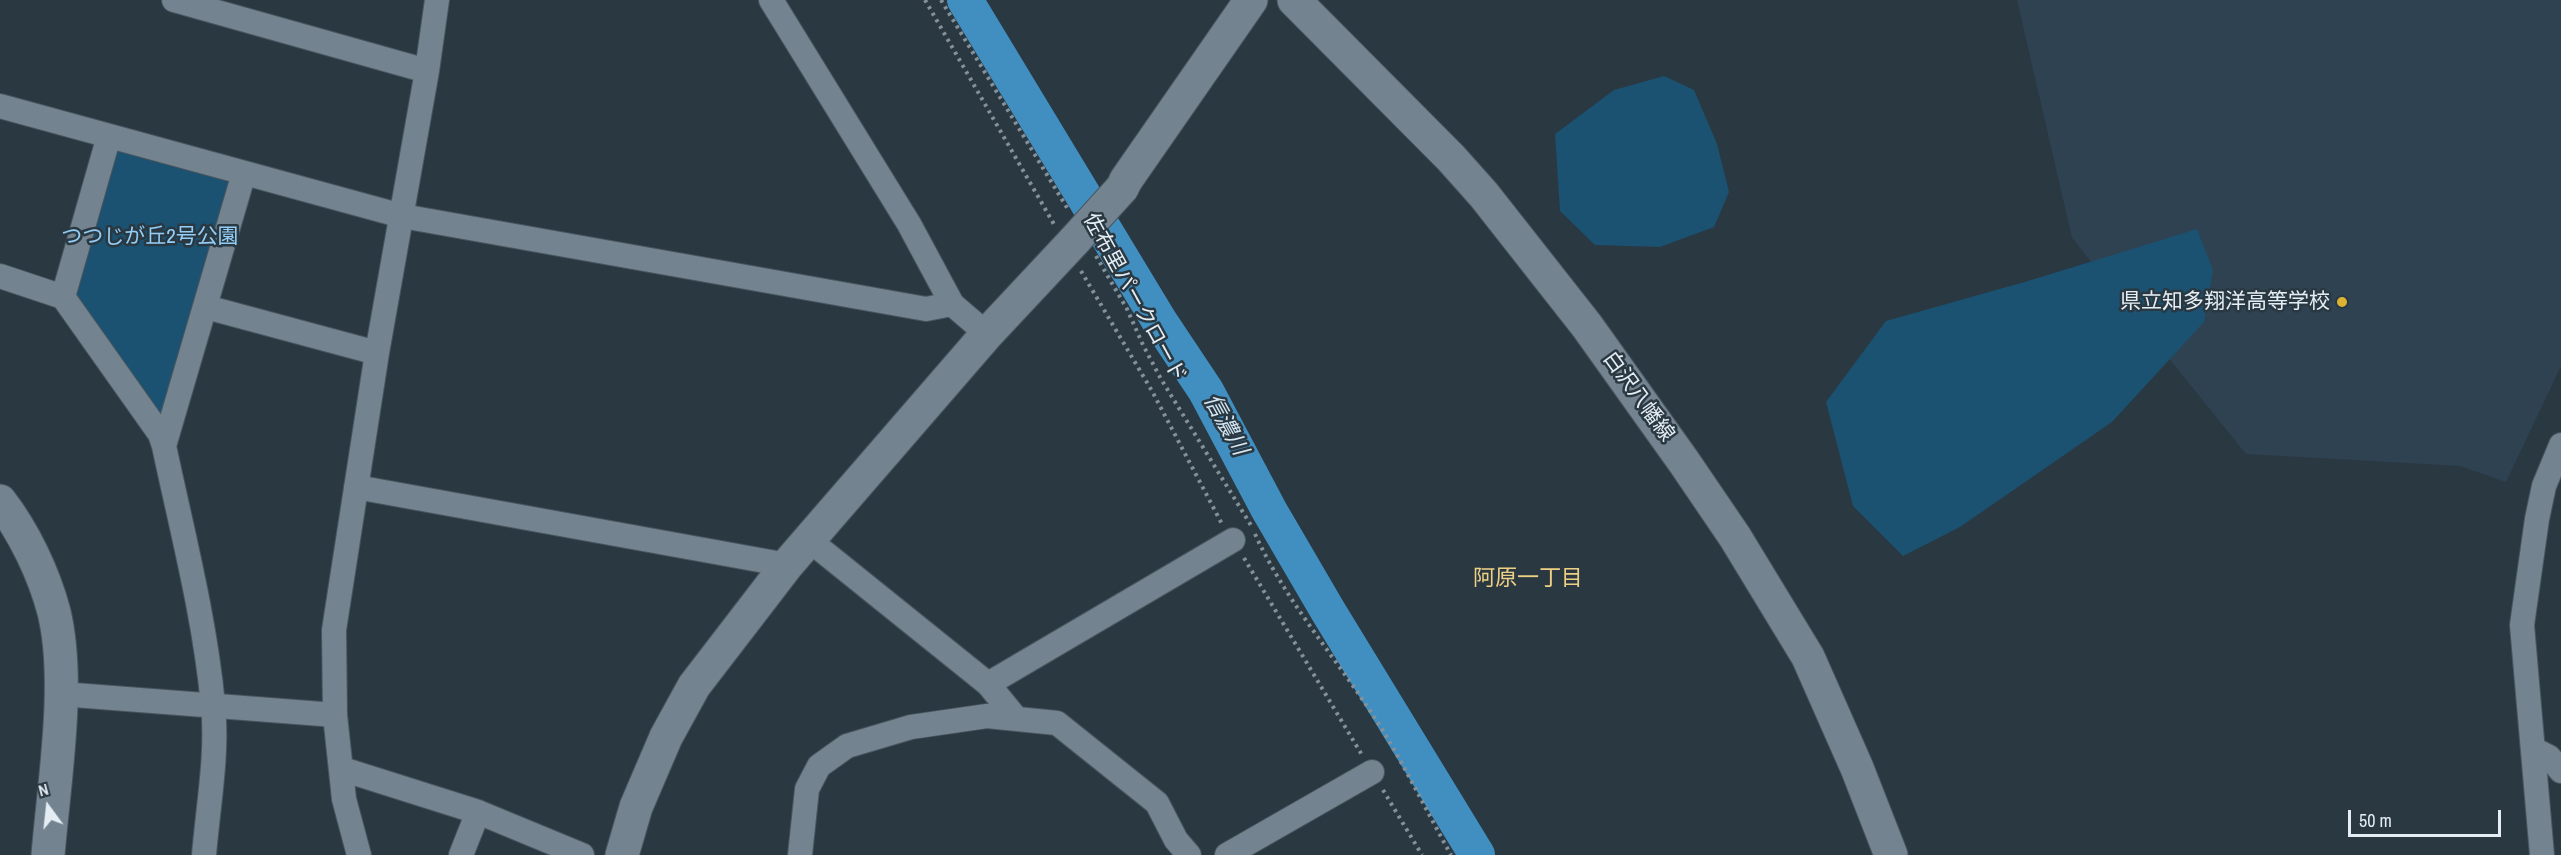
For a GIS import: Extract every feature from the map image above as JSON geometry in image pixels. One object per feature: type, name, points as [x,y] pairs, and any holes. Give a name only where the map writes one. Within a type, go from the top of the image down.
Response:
[{"type":"street","points":[[174,0],[427,71]]},
{"type":"street","points":[[359,855],[344,799],[335,715],[334,630],[377,352],[427,71],[437,0]]},
{"type":"street","points":[[771,0],[909,224],[952,304],[987,334]]},
{"type":"street","points":[[622,855],[640,797],[666,737],[694,686],[787,565],[987,334],[1122,188],[1251,0]]},
{"type":"street","name":"白沢八幡線","points":[[1294,0],[1451,158],[1484,195],[1587,326],[1684,462],[1735,537],[1808,657],[1857,768],[1891,855]]},
{"type":"street","points":[[0,105],[402,216],[926,309],[952,304]]},
{"type":"street","points":[[63,297],[109,136]]},
{"type":"street","points":[[164,446],[244,173]]},
{"type":"street","points":[[0,276],[63,297],[159,434],[164,446],[199,615],[213,707],[212,756],[204,855]]},
{"type":"street","points":[[206,307],[377,352]]},
{"type":"street","points":[[2542,855],[2522,625],[2544,486],[2561,445]]},
{"type":"street","points":[[356,487],[787,565]]},
{"type":"street","points":[[0,501],[38,569],[54,613],[61,694],[48,855]]},
{"type":"street","points":[[809,540],[988,684],[1015,717]]},
{"type":"street","points":[[988,684],[1233,540]]},
{"type":"street","points":[[61,694],[335,715]]},
{"type":"street","points":[[800,855],[807,789],[819,766],[847,746],[911,727],[987,716],[1057,723],[1157,803],[1176,840],[1189,855]]},
{"type":"street","points":[[2533,749],[2549,757],[2561,771]]},
{"type":"street","points":[[342,770],[478,812],[582,855]]},
{"type":"street","points":[[1227,855],[1372,772]]},
{"type":"street","points":[[461,855],[478,812]]},
{"type":"path","points":[[925,0],[1076,238],[1152,391],[1233,540],[1422,855]]},
{"type":"path","name":"佐布里パークロード","points":[[941,0],[1076,238],[1127,309],[1161,379],[1251,524],[1280,582],[1380,726],[1451,855]]},
{"type":"shaded area","name":"県立知多翔洋高等学校","points":[[2017,0],[2561,0],[2561,366],[2506,482],[2460,466],[2246,454],[2072,238]]},
{"type":"green space","points":[[1664,76],[1694,90],[1717,144],[1729,192],[1714,227],[1660,247],[1595,245],[1560,211],[1555,134],[1614,90]]},
{"type":"green space","name":"つつじが丘2号公園","points":[[118,146],[225,178],[229,185],[165,414],[159,414],[77,302],[74,285]]},
{"type":"green space","points":[[2197,229],[2213,270],[2204,322],[2112,422],[1960,527],[1903,556],[1853,506],[1826,402],[1886,321],[2028,281]]},
{"type":"waterway","name":"信濃川","points":[[965,0],[1160,322],[1206,391],[1269,510],[1477,855]]},
{"type":"place","name":"県立知多翔洋高等学校","points":[[2342,302]]},
{"type":"district","name":"阿原一丁目","points":[[1528,579]]}]
